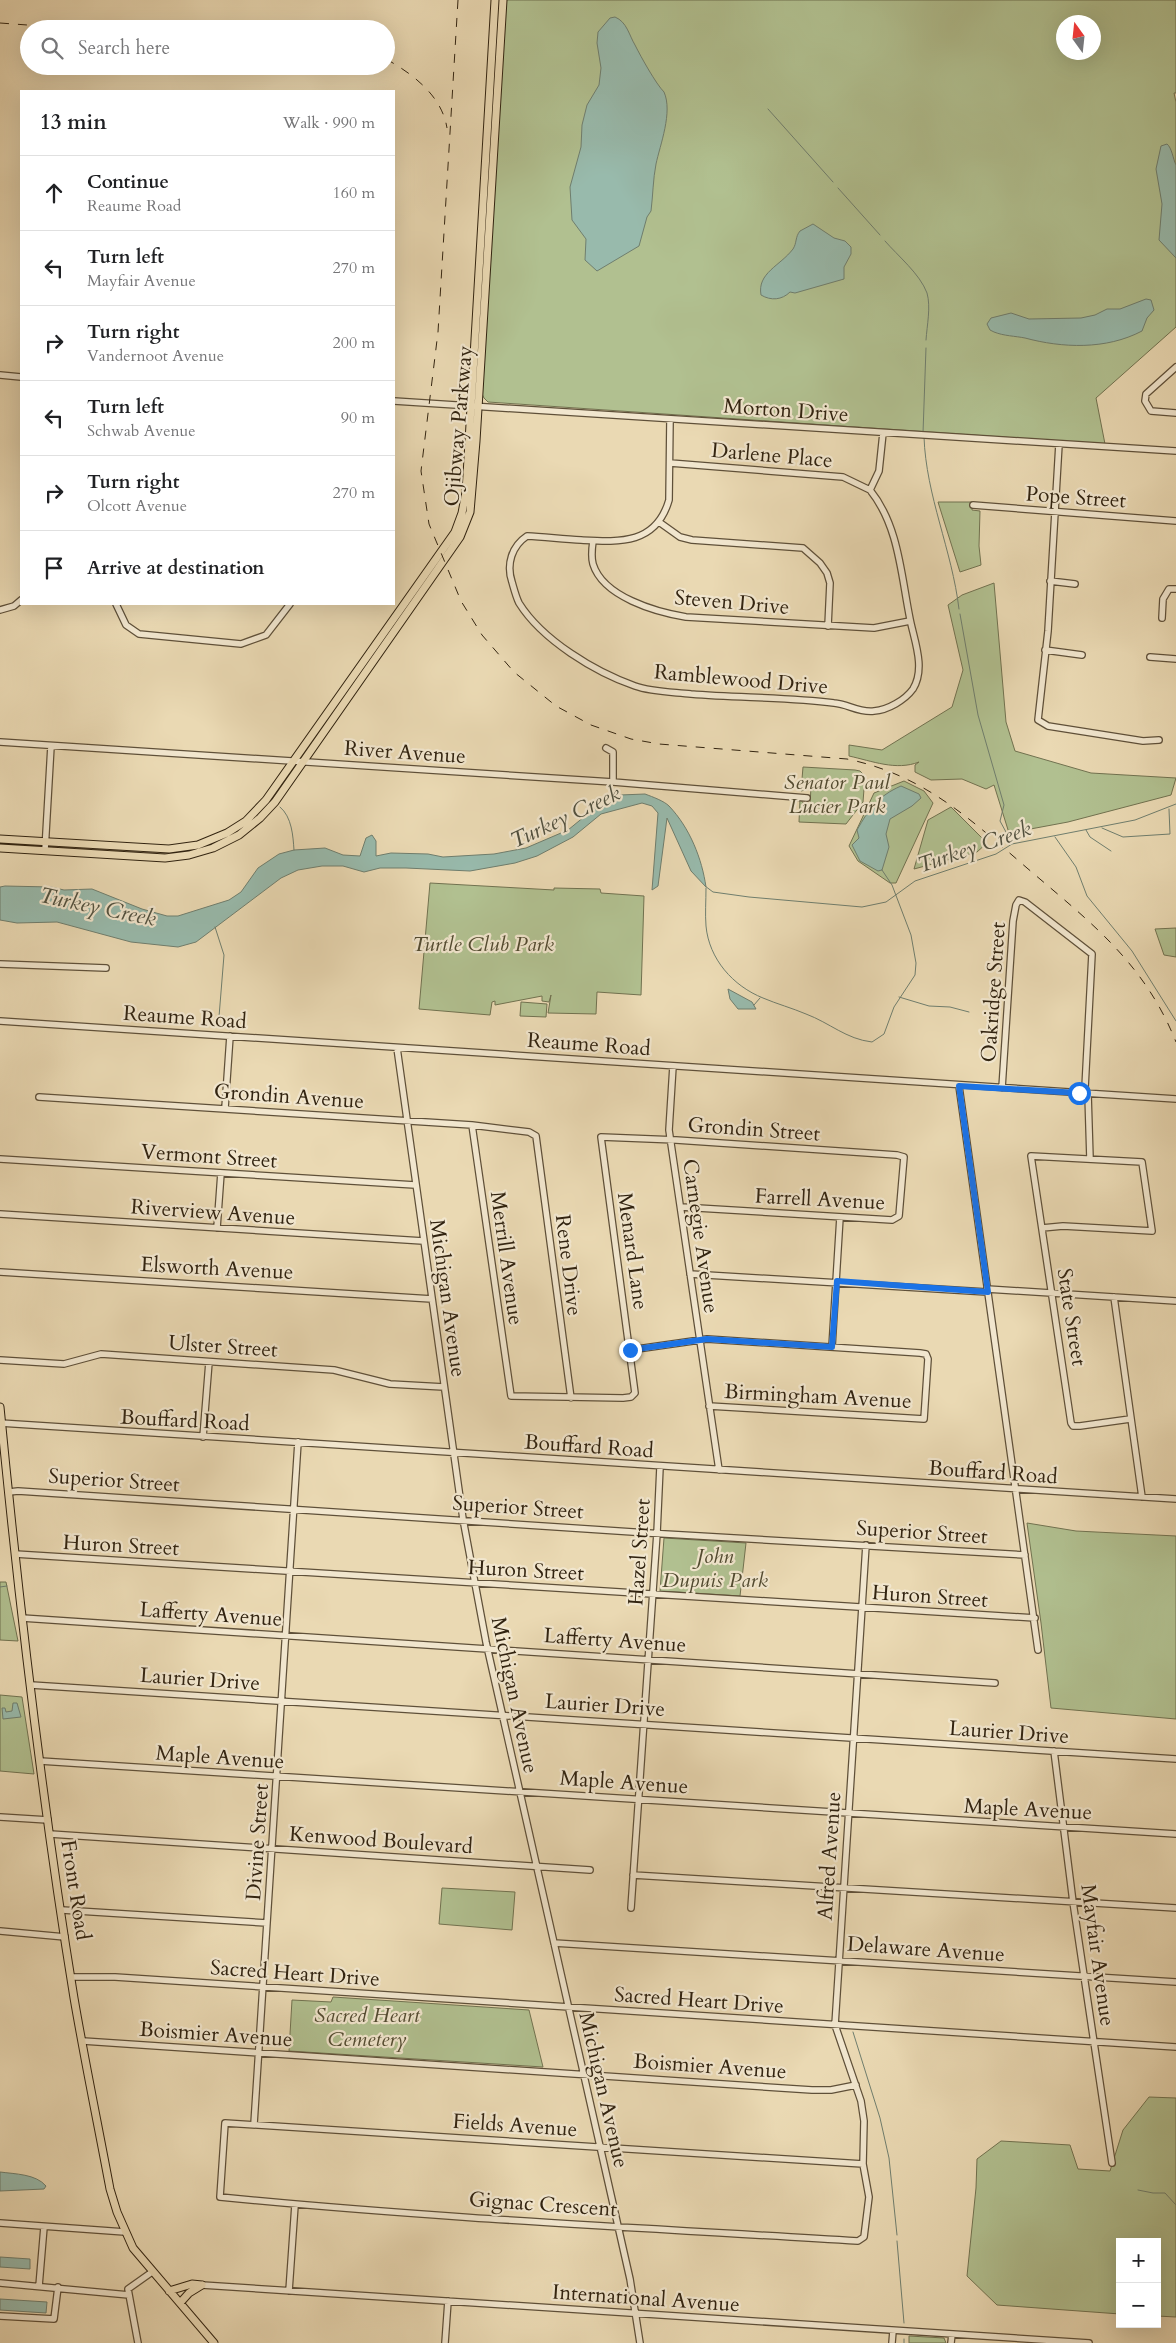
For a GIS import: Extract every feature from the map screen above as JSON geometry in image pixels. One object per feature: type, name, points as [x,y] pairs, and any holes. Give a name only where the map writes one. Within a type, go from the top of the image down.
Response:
[{"type":"main road","name":"Ojibway Parkway","points":[[0,848],[165,858],[214,848],[239,835],[260,818],[275,802],[460,537],[470,512],[495,0]]},
{"type":"main road","name":"Ojibway Parkway","points":[[0,839],[169,849],[198,845],[227,833],[246,821],[266,800],[455,532],[462,513],[466,492],[475,406],[503,0]]},
{"type":"main road","name":"Front Road","points":[[0,1407],[22,1618],[48,1820],[71,1977],[110,2189],[125,2232],[133,2248],[214,2343]]},
{"type":"main road","points":[[169,2291],[192,2284],[202,2286]]},
{"type":"main road","points":[[180,2303],[189,2293],[202,2286]]},
{"type":"street","points":[[1176,367],[1146,394],[1145,401],[1151,411],[1176,413]]},
{"type":"street","points":[[0,375],[20,377]]},
{"type":"street","name":"Morton Drive","points":[[395,401],[1176,452]]},
{"type":"street","name":"Ramblewood Drive","points":[[670,419],[669,500],[666,512],[659,522],[644,536],[624,542],[527,536],[513,547],[510,577],[518,602],[549,636],[600,671],[636,686],[712,695],[837,703],[864,712],[887,708],[901,700],[913,688],[919,664],[890,524],[870,490]]},
{"type":"street","points":[[870,490],[878,471],[883,433]]},
{"type":"street","points":[[1059,444],[1048,631],[1038,720],[1048,726],[1143,741],[1159,740]]},
{"type":"street","name":"Darlene Place","points":[[670,463],[843,477],[870,490]]},
{"type":"street","name":"Pope Street","points":[[973,506],[1176,521]]},
{"type":"street","points":[[659,522],[680,537],[692,540],[803,548],[820,563],[827,573],[830,584],[828,626]]},
{"type":"street","name":"Steven Drive","points":[[593,541],[592,562],[596,573],[623,595],[644,608],[686,618],[828,626],[874,628],[910,621]]},
{"type":"street","points":[[1050,581],[1075,584]]},
{"type":"street","points":[[1162,618],[1163,599],[1169,589],[1176,589]]},
{"type":"street","points":[[0,610],[14,606],[20,601]]},
{"type":"street","points":[[116,605],[126,624],[139,634],[241,644],[266,635],[289,605]]},
{"type":"street","points":[[1045,650],[1082,655]]},
{"type":"street","points":[[1150,657],[1176,659]]},
{"type":"street","name":"River Avenue","points":[[0,742],[614,782],[807,798]]},
{"type":"street","points":[[45,850],[51,746]]},
{"type":"street","points":[[606,748],[613,752],[614,782]]},
{"type":"street","name":"Oakridge Street","points":[[1002,1088],[1013,921],[1016,905],[1019,900],[1026,902],[1092,954],[1085,1088],[1088,1094]]},
{"type":"street","points":[[0,964],[106,968]]},
{"type":"street","name":"Reaume Road","points":[[0,1021],[1176,1099]]},
{"type":"street","points":[[225,1108],[230,1036]]},
{"type":"street","name":"Michigan Avenue","points":[[397,1048],[463,1519],[487,1648],[601,2147],[636,2313],[640,2343]]},
{"type":"street","name":"Carnegie Avenue","points":[[673,1066],[670,1139],[718,1470]]},
{"type":"street","points":[[959,1086],[1038,1650]]},
{"type":"street","points":[[1042,1228],[1063,1226],[1152,1231],[1142,1162],[1090,1159],[1088,1094]]},
{"type":"street","name":"Grondin Avenue","points":[[39,1097],[472,1125],[529,1132],[536,1136]]},
{"type":"street","name":"Merrill Avenue","points":[[472,1125],[511,1396]]},
{"type":"street","name":"Rene Drive","points":[[536,1136],[571,1398]]},
{"type":"street","name":"Grondin Street","points":[[601,1137],[670,1139],[897,1154],[904,1157]]},
{"type":"street","name":"Menard Lane","points":[[511,1396],[631,1397],[635,1393],[601,1137]]},
{"type":"street","name":"State Street","points":[[1090,1159],[1030,1156],[1073,1426],[1130,1419]]},
{"type":"street","name":"Farrell Avenue","points":[[680,1207],[892,1220],[899,1216],[904,1157]]},
{"type":"street","name":"Vermont Street","points":[[0,1159],[415,1185]]},
{"type":"street","points":[[217,1228],[221,1173]]},
{"type":"street","name":"Riverview Avenue","points":[[0,1214],[423,1241]]},
{"type":"street","points":[[630,1350],[700,1342],[707,1339],[832,1347],[840,1217]]},
{"type":"street","name":"Elsworth Avenue","points":[[0,1272],[432,1299]]},
{"type":"street","points":[[690,1274],[1176,1300]]},
{"type":"street","points":[[1114,1298],[1142,1497]]},
{"type":"street","name":"Birmingham Avenue","points":[[709,1406],[924,1419],[929,1363],[926,1354],[832,1347]]},
{"type":"street","name":"Ulster Street","points":[[0,1360],[64,1364],[101,1354],[334,1370],[390,1384],[444,1387]]},
{"type":"street","points":[[203,1437],[209,1362]]},
{"type":"street","name":"Bouffard Road","points":[[1,1424],[1176,1499]]},
{"type":"street","name":"Divine Street","points":[[254,2124],[278,1777],[298,1442]]},
{"type":"street","name":"Hazel Street","points":[[631,1908],[660,1467]]},
{"type":"street","name":"Superior Street","points":[[9,1492],[18,1490],[657,1533],[1025,1555]]},
{"type":"street","name":"Alfred Avenue","points":[[863,2164],[864,2121],[856,2085],[835,2025],[866,1545]]},
{"type":"street","name":"Huron Street","points":[[15,1554],[1034,1618]]},
{"type":"street","name":"Lafferty Avenue","points":[[22,1618],[858,1672],[995,1683]]},
{"type":"street","name":"Laurier Drive","points":[[31,1685],[1176,1759]]},
{"type":"street","name":"Mayfair Avenue","points":[[1054,1751],[1093,2042],[1112,2163]]},
{"type":"street","name":"Maple Avenue","points":[[40,1761],[639,1799],[848,1815],[1176,1834]]},
{"type":"street","points":[[0,1817],[48,1820]]},
{"type":"street","name":"Kenwood Boulevard","points":[[50,1834],[273,1848],[537,1868],[590,1870]]},
{"type":"street","points":[[633,1875],[1176,1908]]},
{"type":"street","points":[[62,1910],[267,1923]]},
{"type":"street","points":[[0,1931],[65,1936]]},
{"type":"street","name":"Delaware Avenue","points":[[554,1943],[1176,1982]]},
{"type":"street","name":"Sacred Heart Drive","points":[[71,1977],[115,1977],[1176,2048]]},
{"type":"street","name":"Boismier Avenue","points":[[83,2041],[812,2090],[831,2090],[856,2085]]},
{"type":"street","name":"Fields Avenue","points":[[225,2123],[863,2164]]},
{"type":"street","name":"Gignac Crescent","points":[[225,2123],[220,2197],[295,2204],[858,2241],[866,2234],[869,2198],[863,2164]]},
{"type":"street","points":[[289,2292],[295,2204]]},
{"type":"street","points":[[0,2223],[125,2232]]},
{"type":"street","points":[[39,2286],[44,2227]]},
{"type":"street","points":[[138,2343],[128,2289],[151,2270]]},
{"type":"street","points":[[0,2283],[58,2287],[128,2296]]},
{"type":"street","name":"International Avenue","points":[[202,2286],[1089,2343]]},
{"type":"street","points":[[0,2316],[54,2319],[58,2287]]},
{"type":"street","points":[[445,2343],[448,2301]]},
{"type":"street","points":[[892,2343],[893,2331]]},
{"type":"street","points":[[951,2343],[952,2334]]},
{"type":"green space","points":[[506,0],[1176,0],[1176,93],[1174,93],[1176,102],[1176,327],[1096,398],[1105,444],[488,402],[482,394]]},
{"type":"green space","points":[[938,502],[972,502],[972,510],[980,511],[979,546],[981,565],[960,572]]},
{"type":"green space","points":[[994,583],[1006,722],[1015,751],[1091,773],[1176,778],[1171,795],[1068,822],[1009,833],[994,785],[986,789],[962,779],[931,780],[915,772],[915,765],[919,762],[902,766],[849,756],[849,745],[882,750],[952,707],[963,670],[948,605],[962,595]]},
{"type":"green space","name":"Senator Paul Lucier Park","points":[[803,767],[855,770],[860,771],[865,776],[863,802],[846,824],[799,822],[800,799],[805,805],[810,805],[811,787],[806,786],[805,790],[801,791]]},
{"type":"green space","points":[[904,781],[924,791],[933,803],[896,883],[890,883],[858,861],[849,846],[874,793]]},
{"type":"green space","points":[[951,807],[987,843],[977,852],[914,869],[928,820]]},
{"type":"green space","name":"Turtle Club Park","points":[[430,883],[554,890],[554,888],[600,889],[601,893],[644,896],[641,995],[597,992],[596,1014],[548,1013],[551,995],[549,1002],[542,1001],[542,996],[495,1005],[495,1001],[492,1002],[490,1015],[419,1009]]},
{"type":"green space","points":[[1176,928],[1176,957],[1164,955],[1155,929]]},
{"type":"green space","points":[[521,1002],[547,1004],[546,1017],[520,1016]]},
{"type":"green space","points":[[1027,1523],[1076,1531],[1176,1536],[1176,1719],[1051,1708]]},
{"type":"green space","name":"John Dupuis Park","points":[[664,1538],[746,1543],[740,1596],[660,1591]]},
{"type":"green space","points":[[0,1582],[6,1582],[18,1641],[0,1640]]},
{"type":"green space","points":[[0,1695],[22,1697],[34,1774],[0,1771]]},
{"type":"green space","points":[[442,1888],[515,1892],[512,1930],[439,1924]]},
{"type":"green space","name":"Sacred Heart Cemetery","points":[[333,1997],[529,2010],[543,2067],[289,2051],[292,2000],[331,2002]]},
{"type":"green space","points":[[1149,2097],[1176,2098],[1176,2317],[1161,2316],[1161,2238],[1116,2238],[1116,2314],[997,2305],[967,2276],[977,2159],[1001,2141],[1070,2145],[1078,2169],[1110,2171],[1123,2130]]},
{"type":"green space","points":[[909,2336],[944,2338],[946,2343],[909,2343]]},
{"type":"water","points":[[615,17],[625,25],[649,70],[664,92],[667,109],[665,128],[655,170],[651,211],[647,217],[639,246],[597,271],[585,260],[586,239],[572,220],[570,187],[581,147],[582,125],[587,105],[599,85],[601,68],[597,43],[598,32],[610,18]]},
{"type":"water","points":[[1167,144],[1176,165],[1176,258],[1159,240],[1162,204],[1156,169],[1161,146]]},
{"type":"water","points":[[813,224],[834,238],[845,241],[851,247],[851,254],[844,267],[844,279],[795,293],[790,292],[776,299],[761,295],[762,281],[766,275],[793,249],[800,231]]},
{"type":"water","points":[[1146,299],[1151,300],[1154,310],[1147,318],[1142,331],[1114,342],[1084,345],[1054,344],[998,333],[990,330],[987,324],[991,318],[1011,313],[1029,319],[1081,318],[1095,315],[1107,309],[1120,309]]},
{"type":"water","points":[[901,786],[919,794],[921,798],[912,806],[890,819],[886,834],[889,847],[882,870],[878,871],[860,861],[852,845],[859,838],[857,830],[870,809],[886,794]]},
{"type":"water","name":"Turkey Creek","points":[[645,794],[667,804],[683,824],[694,844],[706,887],[691,871],[667,818],[658,886],[652,890],[658,813],[652,806],[642,803],[601,814],[573,837],[537,856],[515,863],[470,871],[380,868],[364,872],[343,866],[322,866],[298,870],[281,878],[196,942],[178,947],[131,942],[57,922],[17,923],[0,920],[0,887],[5,886],[51,887],[64,890],[92,889],[142,909],[167,916],[178,916],[229,900],[241,892],[258,868],[279,854],[294,850],[325,848],[343,855],[360,856],[366,838],[372,835],[376,841],[376,856],[391,853],[428,854],[443,857],[494,854],[526,848],[568,830],[596,807],[620,795]]},
{"type":"water","points":[[728,989],[752,1002],[756,1009],[738,1009],[730,999]]},
{"type":"water","points":[[13,1703],[17,1703],[21,1717],[3,1719],[2,1708],[5,1708],[6,1712],[12,1711]]},
{"type":"water","points":[[0,2172],[31,2177],[46,2186],[44,2189],[0,2191]]},
{"type":"water","points":[[0,2257],[30,2259],[30,2269],[0,2267]]},
{"type":"water","points":[[0,2299],[47,2302],[46,2313],[0,2310]]},
{"type":"waterway","points":[[768,109],[833,182]]},
{"type":"waterway","points":[[838,188],[880,235]]},
{"type":"waterway","points":[[885,241],[914,272],[927,293],[929,310],[926,340]]},
{"type":"waterway","points":[[923,433],[926,348]]},
{"type":"waterway","points":[[924,437],[929,480],[956,587],[959,609]]},
{"type":"waterway","points":[[960,614],[978,715],[1004,805],[1000,821],[1012,843]]},
{"type":"waterway","name":"Turkey Creek","points":[[705,886],[713,892],[749,897],[862,907],[886,902],[915,881],[996,854],[1012,844],[1135,820],[1176,804]]},
{"type":"waterway","points":[[280,807],[289,821],[294,850]]},
{"type":"waterway","name":"Turkey Creek","points":[[1102,828],[1123,837],[1170,834],[1169,809]]},
{"type":"waterway","points":[[1086,830],[1090,837],[1111,851]]},
{"type":"waterway","points":[[1055,837],[1076,867],[1087,896],[1132,951],[1176,1021]]},
{"type":"waterway","points":[[706,888],[708,938],[717,960],[733,979],[752,993],[763,998],[815,1018],[854,1038],[872,1042],[884,1034],[894,1007],[915,975],[916,963],[911,935],[892,885],[882,870]]},
{"type":"waterway","points":[[215,927],[224,955],[219,1017]]},
{"type":"waterway","points":[[899,997],[929,1006],[950,1007],[969,1012]]},
{"type":"waterway","points":[[754,1005],[760,998]]},
{"type":"waterway","points":[[0,1587],[7,1586]]},
{"type":"waterway","points":[[853,2032],[880,2118],[889,2158],[897,2235]]},
{"type":"waterway","points":[[1138,2190],[1165,2193],[1176,2205]]},
{"type":"waterway","points":[[897,2241],[904,2323]]},
{"type":"railway","points":[[458,0],[438,332],[421,471],[429,524],[461,601],[482,635],[514,672],[556,706],[591,725],[631,739],[659,744],[847,759],[875,766],[923,788],[945,801],[986,833],[1113,945],[1148,989],[1163,1014],[1176,1042]]},
{"type":"railway","points":[[0,23],[20,24]]},
{"type":"railway","points":[[395,65],[416,79],[433,96],[444,116],[447,128]]},
{"type":"route","points":[[630,1350],[700,1342],[707,1339],[832,1347],[837,1281],[988,1292],[959,1086],[1079,1093]]}]
